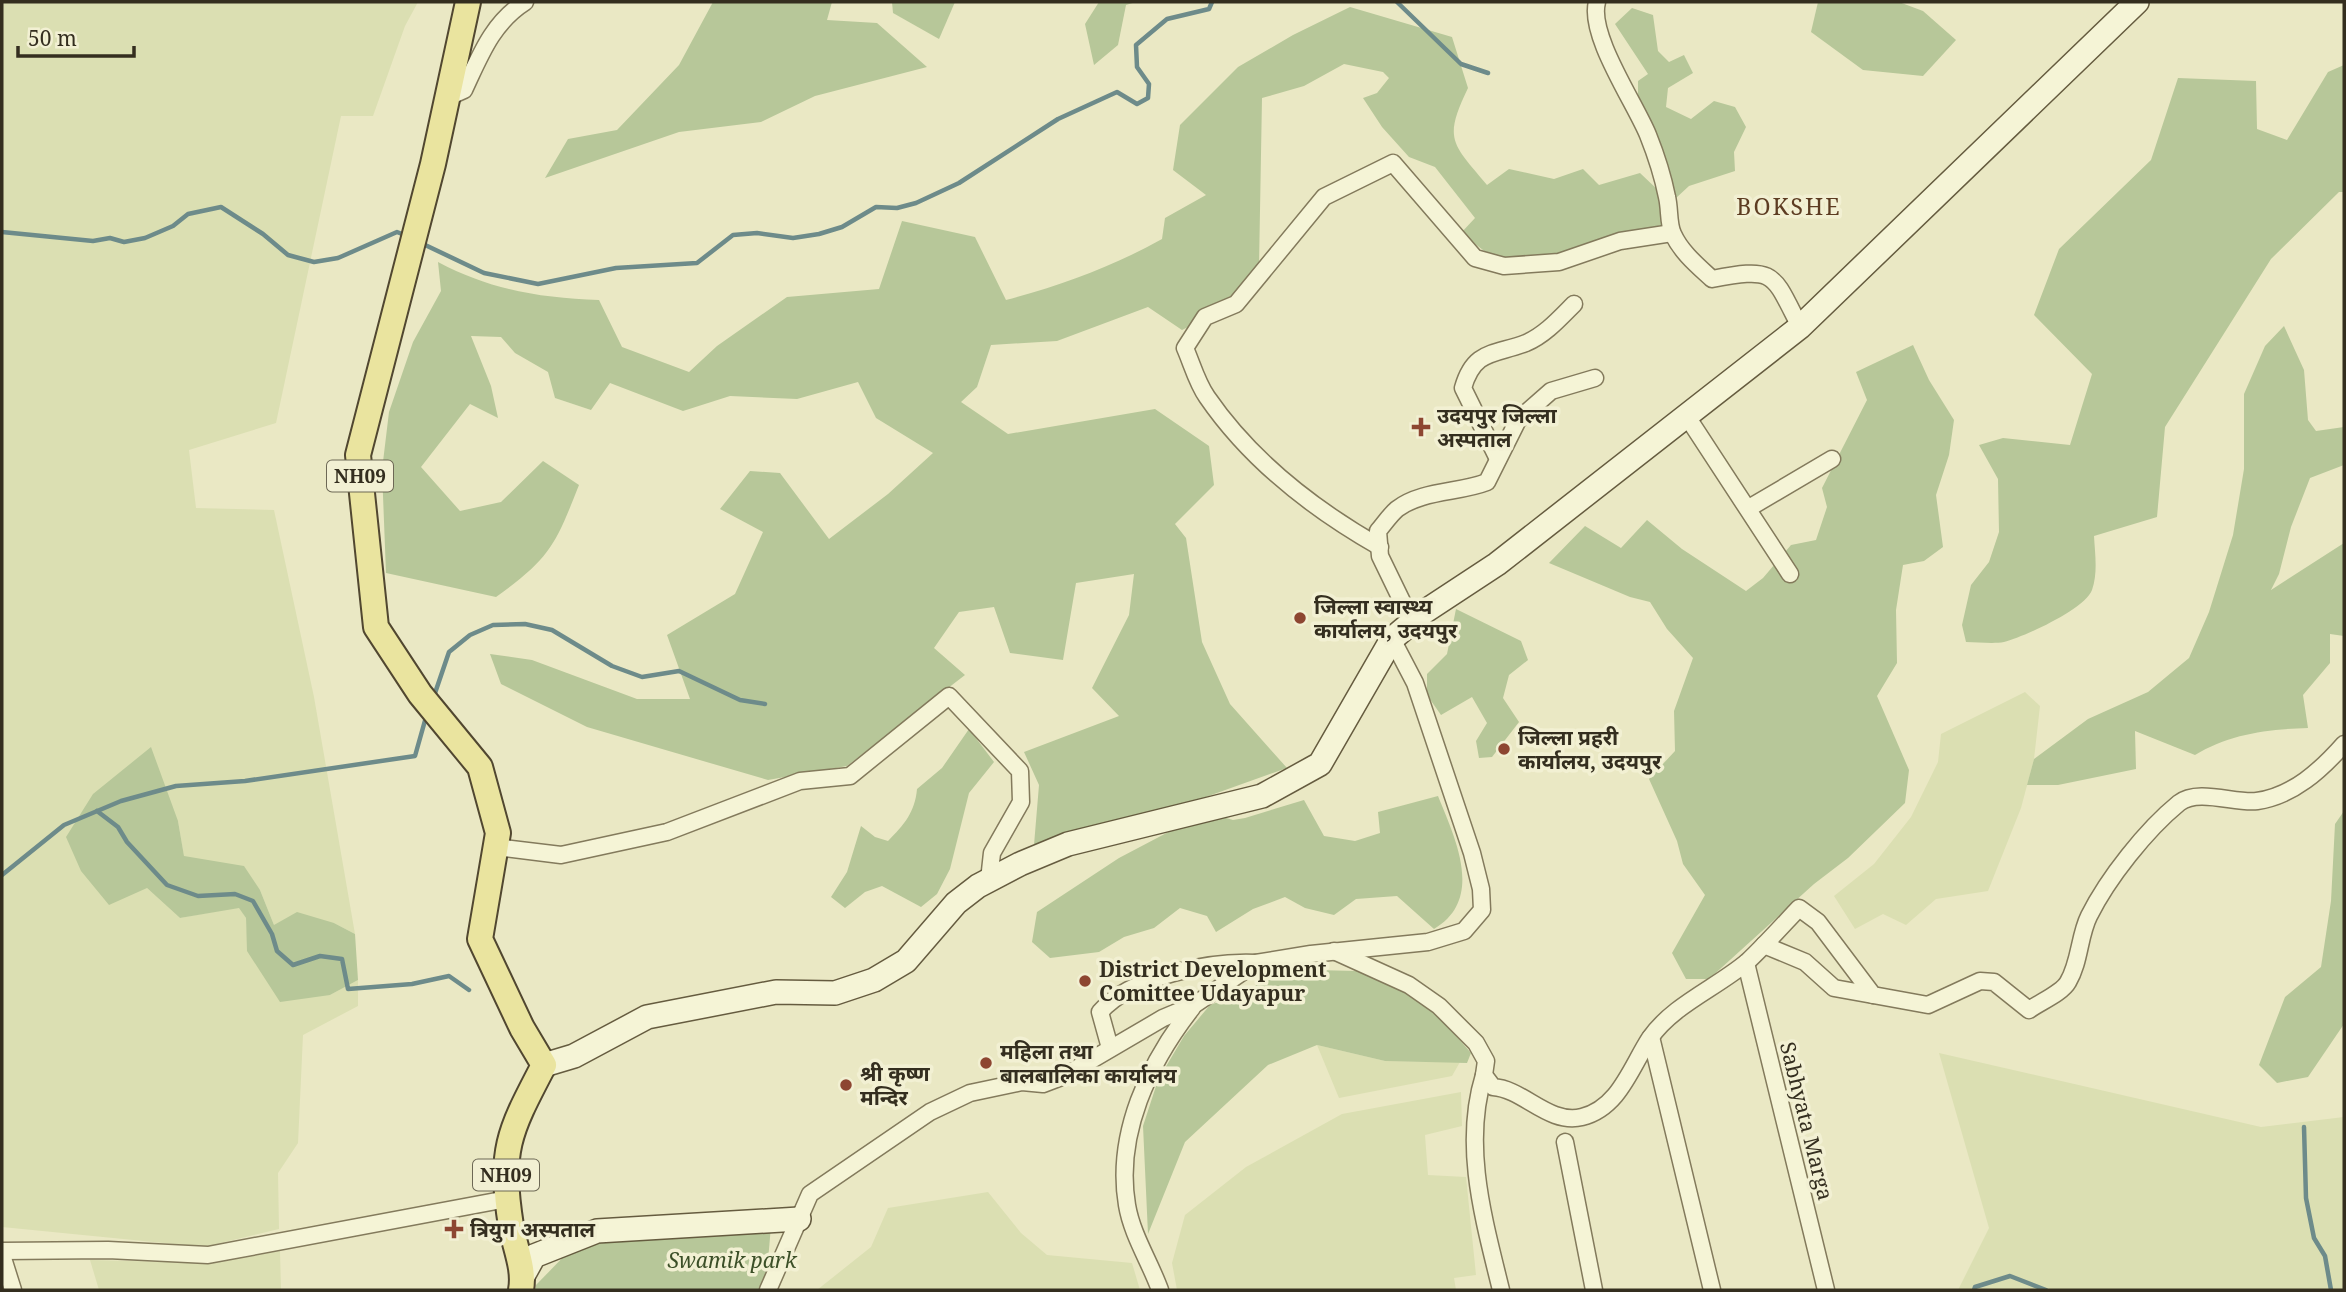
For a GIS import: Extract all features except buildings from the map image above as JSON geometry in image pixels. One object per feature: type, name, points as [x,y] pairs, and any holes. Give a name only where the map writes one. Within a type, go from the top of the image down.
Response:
[{"type":"main road","name":"NH09","points":[[468,2],[413,242],[358,455],[376,627],[428,704],[480,768],[498,833],[480,939],[522,1028],[544,1065],[512,1128],[505,1158],[507,1199],[522,1283]]},
{"type":"main road","points":[[544,1065],[574,1056],[648,1017],[776,992],[835,993],[874,980],[906,961],[956,903],[989,880],[1068,844],[1262,796],[1290,783],[1320,764],[1392,639],[1412,622],[1497,564],[1688,418],[1800,327],[2137,2]]},
{"type":"main road","points":[[522,1283],[534,1256],[597,1231],[799,1219]]},
{"type":"street","points":[[446,98],[464,90],[490,36],[512,10],[525,2]]},
{"type":"street","points":[[1597,2],[1594,13],[1622,87],[1648,134],[1668,197],[1672,233],[1691,259],[1712,279],[1744,273],[1766,274],[1775,278],[1800,327]]},
{"type":"street","points":[[1380,547],[1336,523],[1299,496],[1250,447],[1206,396],[1185,348],[1205,317],[1236,304],[1324,197],[1394,163],[1475,258],[1504,266],[1559,262],[1620,241],[1672,233]]},
{"type":"street","points":[[1497,459],[1463,388],[1468,370],[1489,352],[1527,342],[1551,327],[1574,304]]},
{"type":"street","points":[[1412,622],[1380,556],[1378,531],[1397,509],[1424,496],[1469,489],[1488,482],[1518,419],[1550,391],[1595,378]]},
{"type":"street","points":[[1688,418],[1790,573]]},
{"type":"street","points":[[1749,508],[1832,458]]},
{"type":"street","points":[[1110,1048],[1100,1012],[1113,997],[1190,967],[1223,961],[1256,962],[1428,942],[1464,931],[1482,910],[1481,889],[1472,853],[1415,683],[1392,639]]},
{"type":"street","points":[[496,847],[561,855],[667,832],[800,781],[850,776],[949,696],[1020,771],[1021,802],[992,853],[989,880]]},
{"type":"street","points":[[1764,945],[1805,962],[1834,988],[1928,1006],[1980,981],[1994,982],[2029,1010],[2068,984],[2089,916],[2134,848],[2155,823],[2182,800],[2224,796],[2256,802],[2295,788],[2327,763],[2344,744]]},
{"type":"street","points":[[1484,1075],[1493,1087],[1505,1088],[1560,1117],[1580,1117],[1602,1109],[1627,1080],[1651,1037],[1672,1015],[1746,963],[1799,908],[1818,922],[1873,995]]},
{"type":"street","points":[[1334,951],[1409,985],[1439,1006],[1476,1043],[1486,1061],[1475,1103],[1473,1158],[1501,1290]]},
{"type":"street","points":[[768,1290],[787,1241],[810,1194],[930,1112],[970,1093],[1022,1082],[1043,1084],[1064,1076],[1163,1018],[1194,1005],[1256,962]]},
{"type":"street","name":"Sabhyata Marga","points":[[1746,963],[1826,1290]]},
{"type":"street","points":[[1160,1290],[1127,1206],[1124,1153],[1140,1096],[1171,1034],[1194,1005]]},
{"type":"street","points":[[1651,1037],[1712,1290]]},
{"type":"street","points":[[1565,1142],[1594,1290]]},
{"type":"street","points":[[13,1290],[2,1253],[108,1250],[208,1255],[507,1199]]},
{"type":"green space","points":[[2,2],[418,2],[405,26],[373,116],[341,116],[276,423],[189,450],[196,508],[274,510],[314,697],[355,934],[334,923],[274,925],[260,890],[184,857],[178,821],[147,888],[180,918],[239,907],[246,918],[248,951],[330,995],[358,980],[358,1006],[303,1035],[298,1143],[278,1173],[279,1229],[204,1247],[2,1227]]},
{"type":"green space","points":[[713,2],[832,2],[827,20],[877,23],[927,67],[815,96],[761,122],[679,132],[545,178],[568,139],[617,130],[679,65]]},
{"type":"green space","points":[[892,2],[955,2],[939,39],[893,13]]},
{"type":"green space","points":[[1099,2],[1136,2],[1126,5],[1118,45],[1094,65],[1085,24]]},
{"type":"green space","points":[[1818,2],[1899,2],[1923,11],[1956,40],[1923,76],[1863,70],[1811,32]]},
{"type":"green space","points":[[1350,7],[1452,37],[1468,88],[1456,119],[1455,140],[1459,150],[1487,185],[1509,169],[1554,179],[1583,169],[1599,185],[1640,173],[1659,191],[1663,224],[1640,234],[1601,239],[1565,256],[1531,259],[1492,257],[1461,233],[1475,218],[1435,167],[1409,157],[1382,127],[1363,98],[1377,93],[1389,78],[1383,72],[1344,64],[1304,86],[1262,98],[1259,267],[1231,306],[1182,330],[1148,307],[1057,341],[991,345],[977,387],[961,402],[1008,434],[1155,409],[1209,446],[1214,485],[1175,524],[1186,538],[1202,642],[1230,704],[1287,768],[1189,803],[1034,845],[1039,785],[1024,752],[1119,716],[1092,688],[1129,615],[1134,574],[1076,583],[1063,660],[1010,653],[994,607],[959,612],[934,648],[965,675],[847,766],[768,780],[587,727],[501,684],[490,654],[532,660],[637,699],[690,699],[667,635],[735,594],[763,532],[720,509],[750,471],[780,473],[829,539],[888,494],[933,453],[876,418],[858,382],[797,399],[730,396],[683,411],[610,383],[591,410],[555,398],[548,372],[515,353],[501,337],[471,336],[491,386],[498,418],[470,404],[421,467],[460,511],[501,502],[543,461],[579,485],[564,523],[549,549],[528,572],[496,597],[386,573],[382,470],[389,412],[413,342],[441,291],[438,262],[458,272],[516,291],[599,300],[622,347],[689,372],[717,346],[787,297],[879,289],[902,221],[975,237],[1006,300],[1066,282],[1162,239],[1165,218],[1206,195],[1173,170],[1180,125],[1238,67],[1293,35]]},
{"type":"green space","points":[[1632,8],[1653,15],[1658,51],[1669,62],[1684,55],[1693,73],[1668,88],[1666,107],[1691,119],[1714,101],[1735,107],[1746,127],[1734,152],[1735,171],[1689,186],[1676,198],[1638,100],[1638,81],[1648,74],[1615,24]]},
{"type":"green space","points":[[2344,65],[2344,192],[2339,192],[2271,259],[2165,427],[2157,517],[2094,536],[2096,570],[2092,590],[2066,613],[2039,628],[2004,642],[1966,642],[1962,625],[1971,585],[1989,562],[1999,532],[1998,479],[1979,445],[2003,438],[2070,445],[2092,374],[2034,315],[2059,249],[2151,160],[2178,78],[2256,81],[2257,129],[2287,140],[2328,72]]},
{"type":"green space","points":[[2284,326],[2304,370],[2308,420],[2316,431],[2344,427],[2344,465],[2310,478],[2291,527],[2279,574],[2271,590],[2344,543],[2344,636],[2330,634],[2330,663],[2303,695],[2308,728],[2235,737],[2195,755],[2135,731],[2136,769],[2058,785],[2027,785],[2034,759],[2088,719],[2148,692],[2189,658],[2209,612],[2233,535],[2244,469],[2244,394],[2265,346]]},
{"type":"green space","points":[[1913,345],[1929,380],[1954,420],[1949,455],[1936,495],[1943,547],[1924,561],[1903,565],[1896,610],[1897,663],[1877,696],[1909,770],[1905,803],[1848,858],[1814,884],[1709,979],[1686,979],[1672,953],[1705,895],[1683,864],[1677,841],[1649,779],[1675,751],[1674,711],[1693,658],[1667,629],[1650,602],[1630,597],[1549,563],[1585,526],[1621,548],[1647,520],[1682,549],[1746,591],[1763,578],[1791,545],[1816,540],[1827,507],[1822,488],[1867,400],[1856,372]]},
{"type":"green space","points":[[1456,609],[1521,641],[1528,660],[1509,675],[1503,698],[1519,722],[1492,757],[1479,758],[1476,741],[1487,723],[1472,697],[1441,715],[1427,695],[1427,674],[1447,654]]},
{"type":"green space","points":[[2025,692],[2040,706],[2034,759],[2021,808],[1988,891],[1936,899],[1906,925],[1883,914],[1855,929],[1834,896],[1874,864],[1911,817],[1938,762],[1941,734]]},
{"type":"green space","points":[[969,729],[994,762],[969,793],[950,869],[937,894],[921,907],[882,886],[865,892],[845,908],[831,897],[847,872],[861,826],[875,837],[888,841],[908,818],[917,789],[942,768]]},
{"type":"green space","points":[[151,747],[178,821],[184,856],[244,866],[260,890],[274,925],[297,912],[334,923],[355,934],[358,980],[330,995],[280,1002],[247,951],[246,918],[239,908],[180,918],[147,888],[109,905],[81,871],[66,837],[93,794]]},
{"type":"green space","points":[[1438,796],[1458,849],[1462,885],[1459,901],[1450,916],[1434,929],[1397,896],[1356,899],[1334,915],[1305,908],[1285,897],[1253,909],[1216,932],[1207,916],[1180,908],[1154,928],[1124,937],[1099,952],[1050,958],[1032,942],[1037,912],[1119,858],[1176,828],[1223,817],[1233,820],[1245,818],[1304,800],[1324,836],[1355,841],[1380,833],[1378,812]]},
{"type":"green space","points":[[2344,811],[2344,1024],[2308,1077],[2277,1083],[2259,1065],[2285,997],[2321,967],[2331,901],[2335,824]]},
{"type":"green space","points":[[1314,970],[1358,971],[1412,995],[1439,1016],[1471,1053],[1467,1063],[1385,1061],[1317,1045],[1268,1065],[1185,1142],[1148,1234],[1143,1126],[1158,1080],[1184,1036],[1210,1005],[1250,990],[1269,975]]},
{"type":"green space","points":[[1317,1045],[1385,1061],[1460,1062],[1452,1076],[1339,1098]]},
{"type":"green space","points":[[1939,1053],[2261,1127],[2344,1117],[2344,1290],[1958,1290],[1989,1228]]},
{"type":"green space","points":[[1461,1092],[1462,1126],[1425,1135],[1428,1175],[1466,1177],[1476,1275],[1454,1278],[1456,1290],[1177,1290],[1172,1263],[1185,1215],[1246,1167],[1342,1114]]},
{"type":"green space","points":[[988,1192],[1021,1233],[1047,1255],[1132,1263],[1140,1290],[817,1290],[871,1247],[888,1208]]},
{"type":"green space","name":"Swamik park","points":[[771,1226],[767,1272],[760,1290],[535,1290],[536,1285],[574,1246]]},
{"type":"green space","points":[[280,1251],[281,1290],[99,1290],[90,1260],[215,1263]]},
{"type":"waterway","points":[[421,243],[484,273],[538,284],[616,268],[697,263],[733,235],[757,233],[793,238],[842,227],[876,207],[897,208],[916,203],[959,183],[1058,119],[1117,92],[1137,104],[1148,98],[1149,84],[1137,67],[1136,45],[1167,19],[1209,9],[1212,2]]},
{"type":"waterway","points":[[1397,2],[1461,64],[1488,73]]},
{"type":"waterway","points":[[2,232],[93,241],[110,238],[124,242],[145,238],[173,226],[188,214],[221,207],[263,234],[288,255],[314,262],[338,258],[397,232],[407,236]]},
{"type":"waterway","points":[[434,696],[449,652],[470,635],[493,625],[525,624],[552,630],[612,666],[642,677],[679,671],[740,700],[765,704]]},
{"type":"waterway","points":[[2,875],[64,825],[121,801],[176,786],[245,781],[415,756],[426,717]]},
{"type":"waterway","points":[[97,811],[118,827],[127,842],[167,885],[198,896],[235,894],[253,901],[272,934],[277,951],[293,965],[320,956],[342,959],[348,989],[412,984],[449,976],[469,990]]},
{"type":"waterway","points":[[2304,1127],[2306,1198],[2314,1238],[2325,1256],[2331,1290]]},
{"type":"waterway","points":[[1974,1290],[1975,1287],[2010,1276],[2046,1290]]},
{"type":"place","name":"उदयपुर जिल्ला अस्पताल","points":[[1421,427]]},
{"type":"place","name":"जिल्ला स्वास्थ्य कार्यालय, उदयपुर","points":[[1300,618]]},
{"type":"place","name":"जिल्ला प्रहरी कार्यालय, उदयपुर","points":[[1504,749]]},
{"type":"place","name":"District Development Comittee Udayapur","points":[[1085,981]]},
{"type":"place","name":"महिला तथा बालबालिका कार्यालय","points":[[986,1063]]},
{"type":"place","name":"श्री कृष्ण मन्दिर","points":[[846,1085]]},
{"type":"place","name":"त्रियुग अस्पताल","points":[[454,1229]]},
{"type":"district","name":"BOKSHE","points":[[1789,206]]}]
